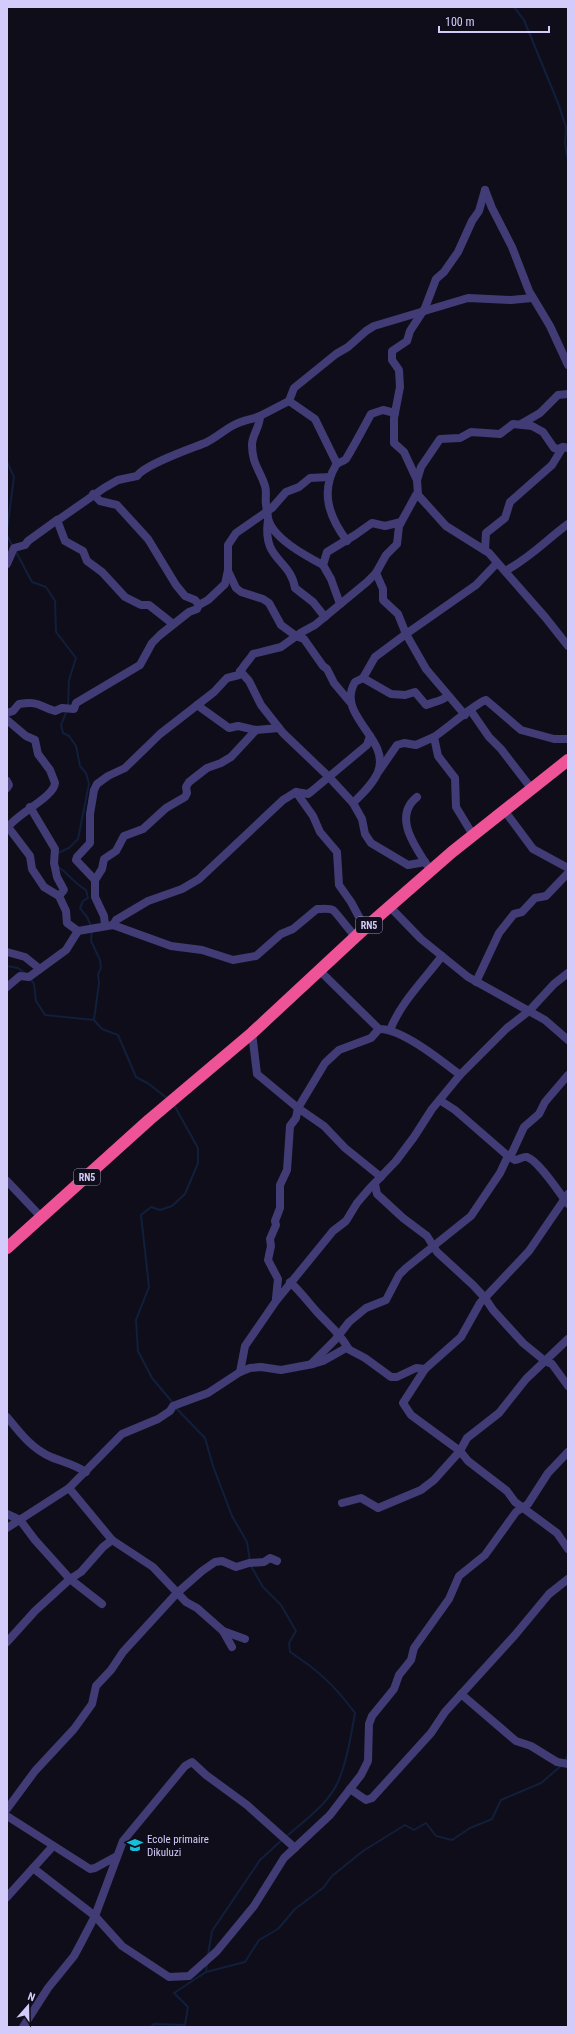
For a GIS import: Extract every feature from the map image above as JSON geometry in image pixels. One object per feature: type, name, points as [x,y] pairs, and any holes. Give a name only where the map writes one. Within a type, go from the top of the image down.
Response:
[{"type":"highway","name":"RN5","points":[[7,1248],[149,1120],[252,1033],[365,928],[390,907],[428,866],[473,835],[568,760]]},
{"type":"street","points":[[568,364],[550,326],[532,298],[512,247],[485,190],[480,208],[472,221],[462,246],[444,272],[436,279],[422,312],[408,335],[407,341],[392,351],[392,360],[399,370],[400,387],[398,404],[395,413],[394,443],[404,452],[417,480],[418,494],[442,522],[468,541],[485,549],[568,646]]},
{"type":"street","points":[[7,564],[14,548],[25,545],[57,520],[74,510],[93,494],[118,480],[136,476],[139,472],[161,461],[198,444],[204,444],[222,434],[234,424],[247,419],[252,420],[289,401],[294,388],[369,328],[468,298],[511,300],[532,298]]},
{"type":"street","points":[[417,480],[421,467],[440,440],[451,437],[460,438],[471,432],[500,434],[510,426],[521,424],[540,413],[558,395],[568,394]]},
{"type":"street","points":[[289,401],[315,419],[337,464]]},
{"type":"street","points":[[347,541],[337,527],[328,506],[327,489],[330,477],[337,464],[345,459],[373,412],[382,410],[395,413]]},
{"type":"street","points":[[260,416],[260,424],[252,442],[256,468],[265,486],[265,503],[268,510],[266,537],[273,552],[291,575],[294,588],[313,602],[325,617]]},
{"type":"street","points":[[521,424],[536,428],[543,432],[554,448],[566,448]]},
{"type":"street","points":[[485,549],[486,533],[505,518],[510,502],[552,465],[566,448]]},
{"type":"street","points":[[7,713],[13,711],[19,704],[34,702],[55,711],[62,708],[74,709],[76,703],[140,665],[152,643],[172,624],[197,609],[199,605],[223,588],[228,570],[228,544],[246,524],[268,510],[286,492],[299,487],[310,478],[330,477]]},
{"type":"street","points":[[93,494],[100,500],[117,505],[148,538],[176,586],[185,596],[195,600],[199,605]]},
{"type":"street","points":[[95,880],[76,860],[90,843],[90,814],[95,787],[108,776],[124,768],[160,734],[214,692],[227,678],[238,676],[253,654],[279,649],[296,636],[315,625],[376,573],[386,555],[397,544],[397,534],[401,522],[414,498],[418,494]]},
{"type":"street","points":[[57,520],[65,541],[82,551],[87,561],[102,572],[125,597],[141,605],[149,605],[172,624]]},
{"type":"street","points":[[268,520],[274,530],[299,553],[322,565],[331,579],[340,604]]},
{"type":"street","points":[[322,565],[327,552],[347,541],[372,523],[385,526],[401,522]]},
{"type":"street","points":[[505,571],[534,553],[541,544],[568,524]]},
{"type":"street","points":[[350,702],[350,694],[353,684],[363,678],[375,657],[476,585],[497,563]]},
{"type":"street","points":[[228,570],[236,588],[241,592],[266,601],[281,625],[296,636],[305,640],[323,666],[327,669],[334,683],[350,702],[363,728],[378,749],[380,762],[377,773]]},
{"type":"street","points":[[376,573],[383,589],[384,600],[398,614],[406,634],[426,669],[448,696],[468,713],[501,749],[531,788]]},
{"type":"street","points":[[240,671],[249,681],[261,705],[279,728],[353,803],[362,818],[365,834],[372,845],[408,865],[428,866]]},
{"type":"street","points":[[363,678],[391,694],[405,695],[415,692],[426,705],[434,701],[442,700],[448,696]]},
{"type":"street","points":[[353,803],[364,792],[397,745],[404,743],[416,745],[434,737],[486,700],[521,730],[554,739],[568,739]]},
{"type":"street","points":[[197,705],[229,728],[238,726],[256,730],[279,728]]},
{"type":"street","points":[[7,720],[26,736],[35,740],[38,754],[50,770],[54,780],[54,786],[50,794],[30,807],[8,826],[10,838],[30,856],[32,869],[44,887],[59,896],[66,910],[67,923],[78,931],[87,931],[109,925],[140,908],[148,901],[182,889],[199,879],[272,809],[290,794],[296,792],[310,793],[360,752],[367,745],[370,736]]},
{"type":"street","points":[[256,730],[231,757],[221,763],[207,768],[189,782],[186,787],[187,793],[185,797],[166,808],[144,829],[124,836],[116,851],[104,859],[102,869],[95,880],[95,897],[104,916],[109,925],[171,946],[202,950],[233,960],[256,956],[281,934],[293,929],[318,909],[329,909],[336,912],[344,925],[356,937]]},
{"type":"street","points":[[434,737],[438,756],[455,778],[456,807],[473,835]]},
{"type":"street","points":[[360,752],[378,749]]},
{"type":"street","points":[[7,781],[9,784],[7,788]]},
{"type":"street","points":[[296,792],[313,816],[320,832],[337,852],[339,885],[351,902],[365,928]]},
{"type":"street","points":[[417,797],[408,805],[405,822],[409,834],[428,866]]},
{"type":"street","points":[[30,807],[55,849],[54,863],[64,890],[59,896]]},
{"type":"street","points":[[504,810],[534,849],[568,868]]},
{"type":"street","points":[[476,982],[499,933],[514,914],[522,912],[535,898],[546,896],[568,873]]},
{"type":"street","points":[[390,907],[421,939],[476,982],[529,1011],[555,1028],[568,1040]]},
{"type":"street","points":[[7,986],[20,976],[29,977],[66,950],[78,931]]},
{"type":"street","points":[[7,952],[25,957],[40,969]]},
{"type":"street","points":[[390,1030],[399,1010],[442,956]]},
{"type":"street","points":[[320,970],[379,1029],[390,1030],[431,1053],[460,1075]]},
{"type":"street","points":[[240,1372],[245,1346],[276,1301],[290,1282],[333,1232],[346,1221],[357,1203],[378,1181],[414,1137],[432,1109],[460,1075],[507,1028],[529,1011],[554,984],[568,973]]},
{"type":"street","points":[[276,1301],[278,1283],[277,1275],[268,1262],[270,1239],[276,1225],[275,1220],[280,1208],[280,1185],[287,1170],[289,1129],[298,1108],[327,1061],[346,1046],[371,1038],[379,1029]]},
{"type":"street","points":[[252,1033],[257,1074],[298,1108],[324,1126],[378,1181]]},
{"type":"street","points":[[311,1364],[350,1322],[366,1308],[386,1300],[399,1275],[471,1216],[500,1173],[508,1156],[512,1153],[524,1127],[539,1114],[545,1102],[568,1075]]},
{"type":"street","points":[[440,1100],[455,1110],[508,1156],[515,1160],[524,1157],[530,1159],[567,1199],[529,1251],[485,1298],[474,1313],[463,1335],[425,1369],[403,1403],[411,1415],[460,1451],[468,1460],[507,1491],[515,1502],[558,1533],[568,1549]]},
{"type":"street","points":[[378,1181],[374,1188],[377,1194],[403,1218],[428,1236],[433,1246],[443,1259],[473,1285],[498,1316],[523,1343],[545,1361],[552,1364],[568,1386]]},
{"type":"street","points":[[8,1186],[42,1218]]},
{"type":"street","points":[[290,1282],[340,1334],[348,1348],[391,1377],[397,1377],[416,1368],[425,1369]]},
{"type":"street","points":[[342,1503],[361,1498],[378,1508],[405,1498],[421,1490],[434,1480],[460,1451],[467,1438],[499,1413],[526,1379],[568,1339]]},
{"type":"street","points":[[7,1528],[69,1488],[124,1433],[158,1419],[170,1411],[173,1406],[208,1393],[240,1372],[254,1367],[281,1370],[311,1364],[324,1361],[343,1348],[348,1348]]},
{"type":"street","points":[[7,1417],[17,1431],[30,1443],[48,1455],[70,1462],[86,1472]]},
{"type":"street","points":[[33,1868],[95,1916],[122,1946],[169,1978],[189,1976],[217,1951],[254,1906],[280,1864],[330,1815],[361,1775],[368,1761],[369,1724],[372,1716],[394,1689],[399,1675],[411,1660],[414,1648],[449,1599],[459,1576],[485,1555],[516,1512],[524,1508],[535,1496],[548,1473],[568,1452]]},
{"type":"street","points":[[69,1488],[112,1540],[154,1567],[177,1593],[223,1631],[245,1639]]},
{"type":"street","points":[[7,1514],[20,1520],[35,1540],[70,1579],[102,1604]]},
{"type":"street","points":[[7,1642],[35,1611],[70,1579],[81,1572],[103,1546],[112,1540]]},
{"type":"street","points":[[7,1808],[35,1771],[74,1729],[92,1704],[96,1686],[111,1670],[122,1652],[177,1593],[202,1571],[215,1562],[222,1561],[236,1567],[249,1562],[264,1562],[270,1558],[276,1561]]},
{"type":"street","points":[[350,1789],[366,1800],[372,1798],[431,1733],[445,1712],[515,1636],[549,1594],[568,1579]]},
{"type":"street","points":[[223,1631],[232,1647]]},
{"type":"street","points":[[461,1694],[516,1741],[531,1746],[557,1762],[568,1764]]},
{"type":"street","points":[[23,2027],[48,1988],[74,1956],[95,1916],[123,1840],[185,1766],[192,1762],[206,1775],[253,1809],[295,1848]]},
{"type":"street","points":[[7,1816],[91,1870],[117,1856]]},
{"type":"street","points":[[7,1896],[53,1846]]},
{"type":"waterway","points":[[514,7],[524,20],[558,103],[566,127],[565,144],[568,160]]},
{"type":"waterway","points":[[7,462],[14,477],[7,530]]},
{"type":"waterway","points":[[7,535],[13,547]]},
{"type":"waterway","points":[[15,550],[32,582],[46,587],[55,601],[56,632],[76,658],[69,680],[68,706]]},
{"type":"waterway","points":[[58,853],[69,848],[78,839],[89,784],[86,773],[80,766],[76,746],[69,736],[63,733],[61,725],[67,710]]},
{"type":"waterway","points":[[57,866],[78,885],[86,890],[88,898],[83,901],[80,908],[87,917],[91,926]]},
{"type":"waterway","points":[[92,930],[91,941],[100,960],[101,968],[98,974],[99,983],[94,1020]]},
{"type":"waterway","points":[[7,966],[18,968],[26,974]]},
{"type":"waterway","points":[[30,978],[34,984],[36,1001],[45,1015],[94,1020],[102,1029],[118,1035],[136,1077],[149,1084],[168,1099]]},
{"type":"waterway","points":[[173,1403],[152,1378],[138,1351],[136,1320],[149,1287],[141,1215],[151,1207],[160,1210],[172,1206],[185,1194],[198,1163],[198,1148],[174,1105]]},
{"type":"waterway","points":[[175,1407],[205,1438],[213,1466],[232,1516],[247,1542],[250,1561]]},
{"type":"waterway","points":[[251,1566],[263,1587],[281,1605],[296,1631],[289,1643],[290,1652],[326,1679],[355,1713],[344,1765],[334,1790],[315,1812],[287,1836]]},
{"type":"waterway","points":[[565,1762],[568,1754]]},
{"type":"waterway","points":[[206,1972],[245,1962],[259,1940],[278,1929],[295,1909],[323,1888],[332,1876],[363,1851],[405,1825],[414,1830],[426,1823],[436,1836],[452,1840],[470,1828],[492,1819],[501,1800],[541,1783],[562,1765]]},
{"type":"waterway","points":[[208,1955],[212,1931],[260,1860],[283,1839]]},
{"type":"waterway","points":[[151,2027],[154,2024],[185,2025],[188,2007],[174,1993],[206,1972],[207,1963]]},
{"type":"place","name":"Ecole primaire Dikuluzi","points":[[135,1845]]}]
